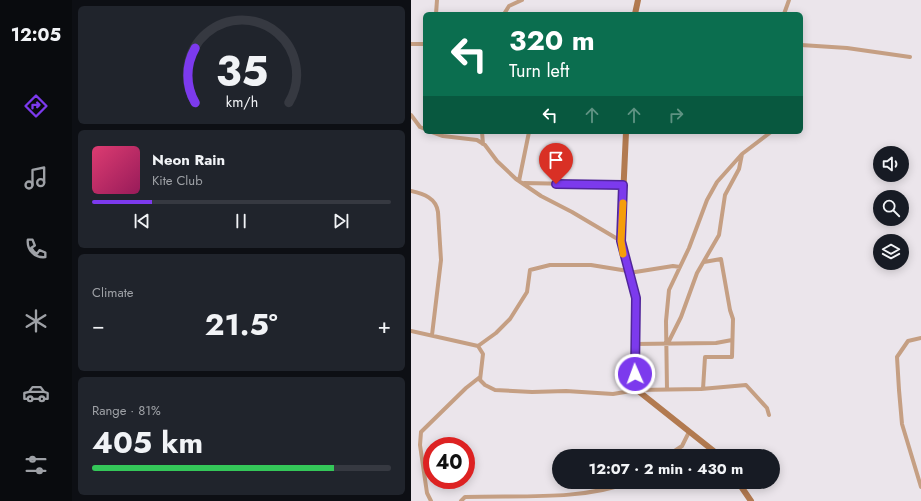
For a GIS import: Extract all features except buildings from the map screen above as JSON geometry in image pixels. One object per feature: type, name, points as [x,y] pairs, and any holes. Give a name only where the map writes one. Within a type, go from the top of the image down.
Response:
[{"type":"street","points":[[436,12],[437,0]]},
{"type":"street","points":[[505,12],[509,6],[522,0]]},
{"type":"street","points":[[635,12],[638,0]]},
{"type":"street","points":[[785,12],[789,0]]},
{"type":"street","points":[[411,44],[423,44]]},
{"type":"street","points":[[803,45],[847,48],[910,56]]},
{"type":"street","points":[[411,115],[420,127],[423,128]]},
{"type":"street","points":[[438,134],[477,140],[483,144],[497,161],[521,182],[541,196],[572,212],[621,241]]},
{"type":"street","points":[[483,134],[483,144]]},
{"type":"street","points":[[521,182],[529,134]]},
{"type":"street","points":[[626,134],[621,241],[636,298],[634,362],[637,390],[711,449]]},
{"type":"street","points":[[667,390],[666,321],[669,290],[689,248],[707,200],[717,182],[742,154],[768,134]]},
{"type":"street","points":[[667,344],[681,317],[693,283],[703,262],[719,235],[725,195],[739,169],[742,154]]},
{"type":"street","points":[[521,182],[623,185]]},
{"type":"street","points":[[411,191],[433,200],[437,205],[441,260],[432,335]]},
{"type":"street","points":[[703,262],[721,259],[733,319],[732,357],[705,357],[703,389]]},
{"type":"street","points":[[477,346],[496,333],[510,319],[527,292],[530,270],[550,265],[591,265],[628,272],[680,266]]},
{"type":"street","points":[[411,331],[477,346],[483,354],[480,377],[481,382],[495,390],[566,391],[613,394],[637,390],[703,389],[746,385],[767,408],[769,415]]},
{"type":"street","points":[[921,338],[908,341],[897,357],[902,424],[921,487]]},
{"type":"street","points":[[635,344],[717,342],[732,340]]},
{"type":"street","points":[[431,501],[427,493],[420,445],[421,432],[466,388],[480,377]]},
{"type":"street","points":[[678,449],[682,446],[689,432]]},
{"type":"street","points":[[461,501],[465,497],[537,497],[584,493],[601,489]]},
{"type":"street","points":[[743,489],[751,501]]},
{"type":"slow traffic","points":[[623,203],[621,241],[623,254]]},
{"type":"route","points":[[556,184],[623,185],[621,241],[633,292],[636,298],[635,374]]}]
